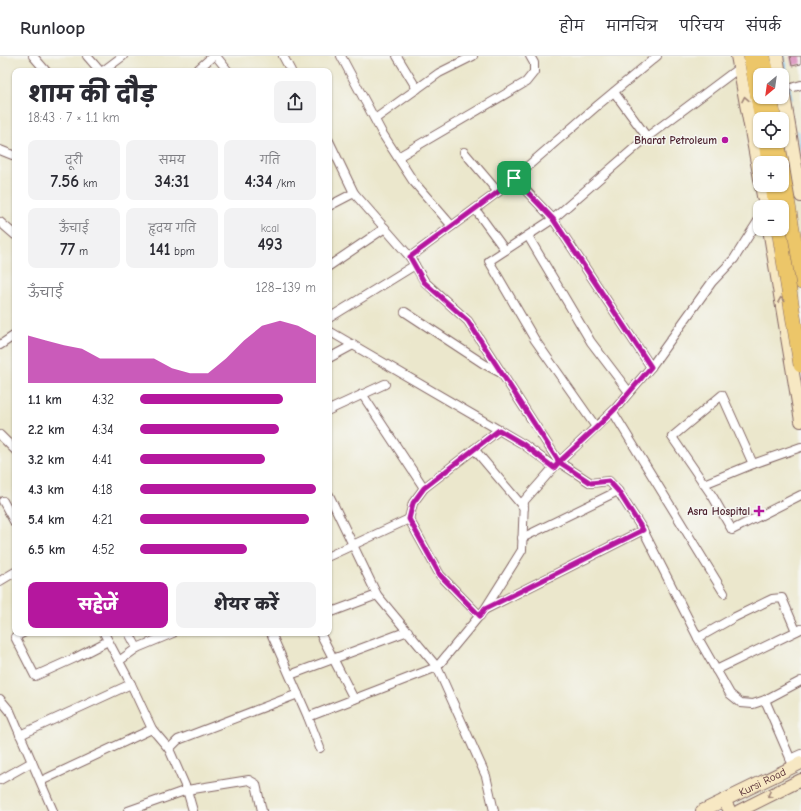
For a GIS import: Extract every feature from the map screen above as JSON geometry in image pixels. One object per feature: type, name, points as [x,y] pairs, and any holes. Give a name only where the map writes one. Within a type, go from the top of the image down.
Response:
[{"type":"highway","points":[[750,56],[761,112]]},
{"type":"highway","points":[[763,56],[765,68]]},
{"type":"highway","points":[[786,192],[801,282]]},
{"type":"highway","points":[[781,236],[801,365]]},
{"type":"street","points":[[33,56],[43,68]]},
{"type":"street","points":[[87,56],[98,68]]},
{"type":"street","points":[[105,68],[123,56]]},
{"type":"street","points":[[200,68],[215,56],[225,68]]},
{"type":"street","points":[[283,56],[289,68]]},
{"type":"street","points":[[341,56],[375,119],[413,181],[452,226]]},
{"type":"street","points":[[397,56],[417,89]]},
{"type":"street","points":[[375,119],[439,73],[473,56]]},
{"type":"street","points":[[398,158],[526,82],[534,72],[534,63],[530,56]]},
{"type":"street","points":[[410,257],[498,192],[657,56]]},
{"type":"street","points":[[777,56],[779,68]]},
{"type":"street","points":[[596,427],[535,340],[489,261],[553,219],[647,137],[738,62],[756,156]]},
{"type":"street","points":[[792,86],[801,196]]},
{"type":"street","points":[[614,92],[647,137]]},
{"type":"street","points":[[0,150],[12,154]]},
{"type":"street","points":[[332,151],[354,193],[410,257],[424,282],[468,321],[502,373],[557,465]]},
{"type":"street","points":[[464,152],[498,192]]},
{"type":"street","points":[[514,178],[553,219],[651,367]]},
{"type":"street","points":[[332,204],[354,193]]},
{"type":"street","points":[[475,209],[506,250]]},
{"type":"street","points":[[0,222],[12,232]]},
{"type":"street","points":[[332,264],[385,228]]},
{"type":"street","points":[[308,717],[438,667],[482,613],[522,550],[524,501],[557,465],[613,412],[630,392],[651,367],[712,282],[734,258],[753,229]]},
{"type":"street","points":[[528,236],[591,342],[630,392]]},
{"type":"street","points":[[770,236],[801,421]]},
{"type":"street","points":[[332,316],[415,265]]},
{"type":"street","points":[[405,312],[484,364],[502,373]]},
{"type":"street","points":[[332,334],[557,465],[591,483],[609,481],[618,491],[643,530],[698,638],[730,694],[741,703],[752,704],[765,700],[801,681]]},
{"type":"street","points":[[0,345],[12,337]]},
{"type":"street","points":[[789,346],[801,344]]},
{"type":"street","points":[[332,356],[353,345]]},
{"type":"street","points":[[332,409],[385,384]]},
{"type":"street","points":[[362,394],[424,488]]},
{"type":"street","points":[[753,464],[722,395],[672,437],[704,484],[732,530],[801,495]]},
{"type":"street","points":[[613,412],[724,593]]},
{"type":"street","points":[[482,613],[440,575],[409,519],[413,503],[424,488],[499,430]]},
{"type":"street","points":[[0,435],[12,447]]},
{"type":"street","points":[[704,484],[753,464],[801,447]]},
{"type":"street","points":[[474,450],[524,508]]},
{"type":"street","points":[[522,538],[618,491]]},
{"type":"street","points":[[3,501],[12,518]]},
{"type":"street","points":[[332,501],[377,595],[438,667],[486,776],[494,811]]},
{"type":"street","points":[[332,555],[409,519]]},
{"type":"street","points":[[482,613],[643,530]]},
{"type":"street","points":[[0,581],[12,574]]},
{"type":"street","points":[[332,612],[377,595]]},
{"type":"street","points":[[698,638],[735,617],[772,599],[782,598],[798,630],[716,670]]},
{"type":"street","points":[[290,675],[408,631]]},
{"type":"street","points":[[17,636],[15,637],[35,676],[76,658],[108,641]]},
{"type":"street","points":[[106,636],[131,684],[152,729],[169,749],[187,790],[193,811]]},
{"type":"street","points":[[131,636],[138,648]]},
{"type":"street","points":[[119,661],[138,648],[166,636]]},
{"type":"street","points":[[272,636],[320,748]]},
{"type":"street","points":[[322,636],[354,699]]},
{"type":"street","points":[[20,735],[131,684]]},
{"type":"street","points":[[169,749],[178,740],[298,694]]},
{"type":"street","points":[[0,698],[10,711],[53,811]]},
{"type":"street","points":[[765,700],[795,763]]},
{"type":"street","points":[[41,781],[152,729]]},
{"type":"street","points":[[795,763],[801,754]]},
{"type":"street","points":[[0,780],[32,762]]},
{"type":"street","name":"Kursi Road","points":[[702,811],[727,806],[795,763]]},
{"type":"street","points":[[128,811],[187,790],[249,780],[256,784],[262,811]]},
{"type":"street","name":"Kursi Road","points":[[739,811],[801,780]]},
{"type":"building","points":[[790,56],[801,56],[801,64],[792,66]]},
{"type":"waterway","points":[[783,56],[791,98]]},
{"type":"waterway","points":[[798,132],[801,149]]},
{"type":"place","name":"Bharat Petroleum","points":[[725,140]]},
{"type":"place","name":"Asra Hospital","points":[[759,511]]},
{"type":"route","points":[[514,178],[498,192],[410,257],[424,282],[468,321],[559,462],[591,483],[609,481],[618,491],[643,530],[485,609],[480,616],[440,575],[409,519],[413,503],[424,488],[499,430],[523,444],[554,468],[559,462],[613,412],[651,367],[553,219],[514,178]]}]
